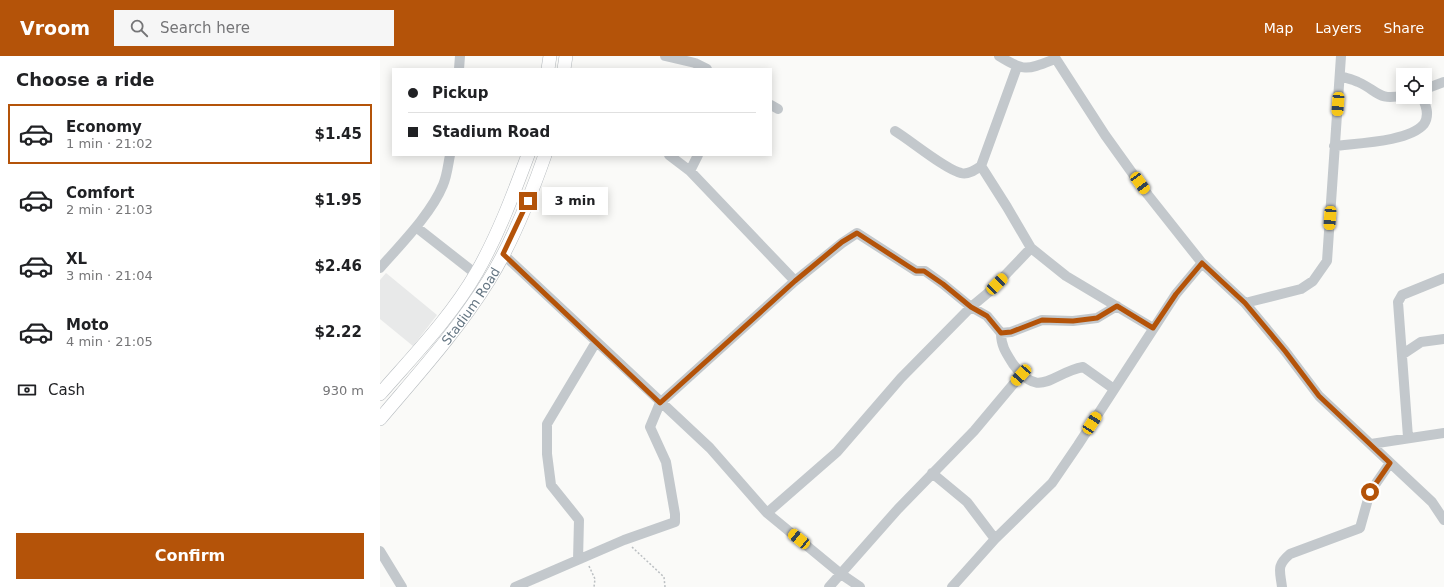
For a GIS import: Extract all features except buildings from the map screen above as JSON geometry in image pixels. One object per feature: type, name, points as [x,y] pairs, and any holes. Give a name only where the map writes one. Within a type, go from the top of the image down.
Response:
[{"type":"main road","points":[[548,68],[550,56]]},
{"type":"main road","points":[[564,68],[566,56]]},
{"type":"main road","name":"Stadium Road","points":[[380,394],[444,321],[476,274],[505,216],[528,156]]},
{"type":"main road","name":"Stadium Road","points":[[380,419],[455,330],[489,280],[528,201],[545,156]]},
{"type":"street","points":[[459,68],[460,56]]},
{"type":"street","points":[[665,56],[695,63],[705,68]]},
{"type":"street","points":[[999,56],[1017,67],[1031,69],[1054,58],[1105,135],[1148,195],[1202,263],[1245,303],[1285,351],[1319,396],[1432,502],[1444,520]]},
{"type":"street","points":[[1245,303],[1301,289],[1313,281],[1327,261],[1341,56]]},
{"type":"street","points":[[895,131],[962,174],[972,172],[981,166],[1017,67]]},
{"type":"street","points":[[1340,76],[1357,81],[1379,96],[1389,98],[1396,96]]},
{"type":"street","points":[[1432,86],[1444,82]]},
{"type":"street","points":[[1334,146],[1392,140],[1418,128],[1424,123],[1427,116],[1425,104]]},
{"type":"street","points":[[380,268],[416,227],[443,185],[450,156]]},
{"type":"street","points":[[670,156],[690,171],[795,281]]},
{"type":"street","points":[[690,171],[698,156]]},
{"type":"street","points":[[981,166],[1007,207],[1030,248],[1066,276],[1153,328]]},
{"type":"street","points":[[416,227],[476,274]]},
{"type":"street","points":[[515,587],[624,540],[675,522],[666,462],[650,427],[660,403],[795,281],[842,242],[857,233],[916,271],[924,271],[943,284],[971,307],[987,316],[1001,333],[1001,343],[1021,375],[1030,382],[1043,383],[1072,369],[1083,367],[1114,389]]},
{"type":"street","points":[[767,513],[837,452],[901,378],[971,307],[989,292],[1030,248]]},
{"type":"street","points":[[503,254],[660,403],[710,448],[767,513],[841,574],[860,587]]},
{"type":"street","points":[[952,587],[996,539],[1052,483],[1176,294],[1202,263]]},
{"type":"street","points":[[1408,437],[1398,302],[1402,295],[1444,278]]},
{"type":"street","points":[[1001,333],[1011,332],[1042,320],[1073,321],[1097,318],[1117,306]]},
{"type":"street","points":[[1403,354],[1420,342],[1444,339]]},
{"type":"street","points":[[578,560],[579,520],[551,485],[547,454],[547,424],[596,342]]},
{"type":"street","points":[[829,587],[932,473],[974,431],[1021,375]]},
{"type":"street","points":[[1371,444],[1408,437],[1444,433]]},
{"type":"street","points":[[1282,587],[1279,567],[1281,562],[1290,554],[1360,528],[1370,492],[1390,463]]},
{"type":"street","points":[[932,473],[967,502],[996,539]]},
{"type":"street","points":[[380,551],[402,587]]},
{"type":"path","points":[[624,540],[664,577],[665,587]]},
{"type":"path","points":[[578,560],[588,563],[595,580],[594,587]]},
{"type":"shaded area","points":[[386,273],[437,315],[413,346],[380,319],[380,280]]},
{"type":"route","points":[[528,201],[503,254],[660,403],[795,281],[842,242],[857,233],[916,271],[924,271],[943,284],[971,307],[987,316],[1001,333],[1011,332],[1042,320],[1073,321],[1097,318],[1117,306],[1153,328],[1176,294],[1202,263],[1245,303],[1285,351],[1319,396],[1390,463],[1370,492]]}]
